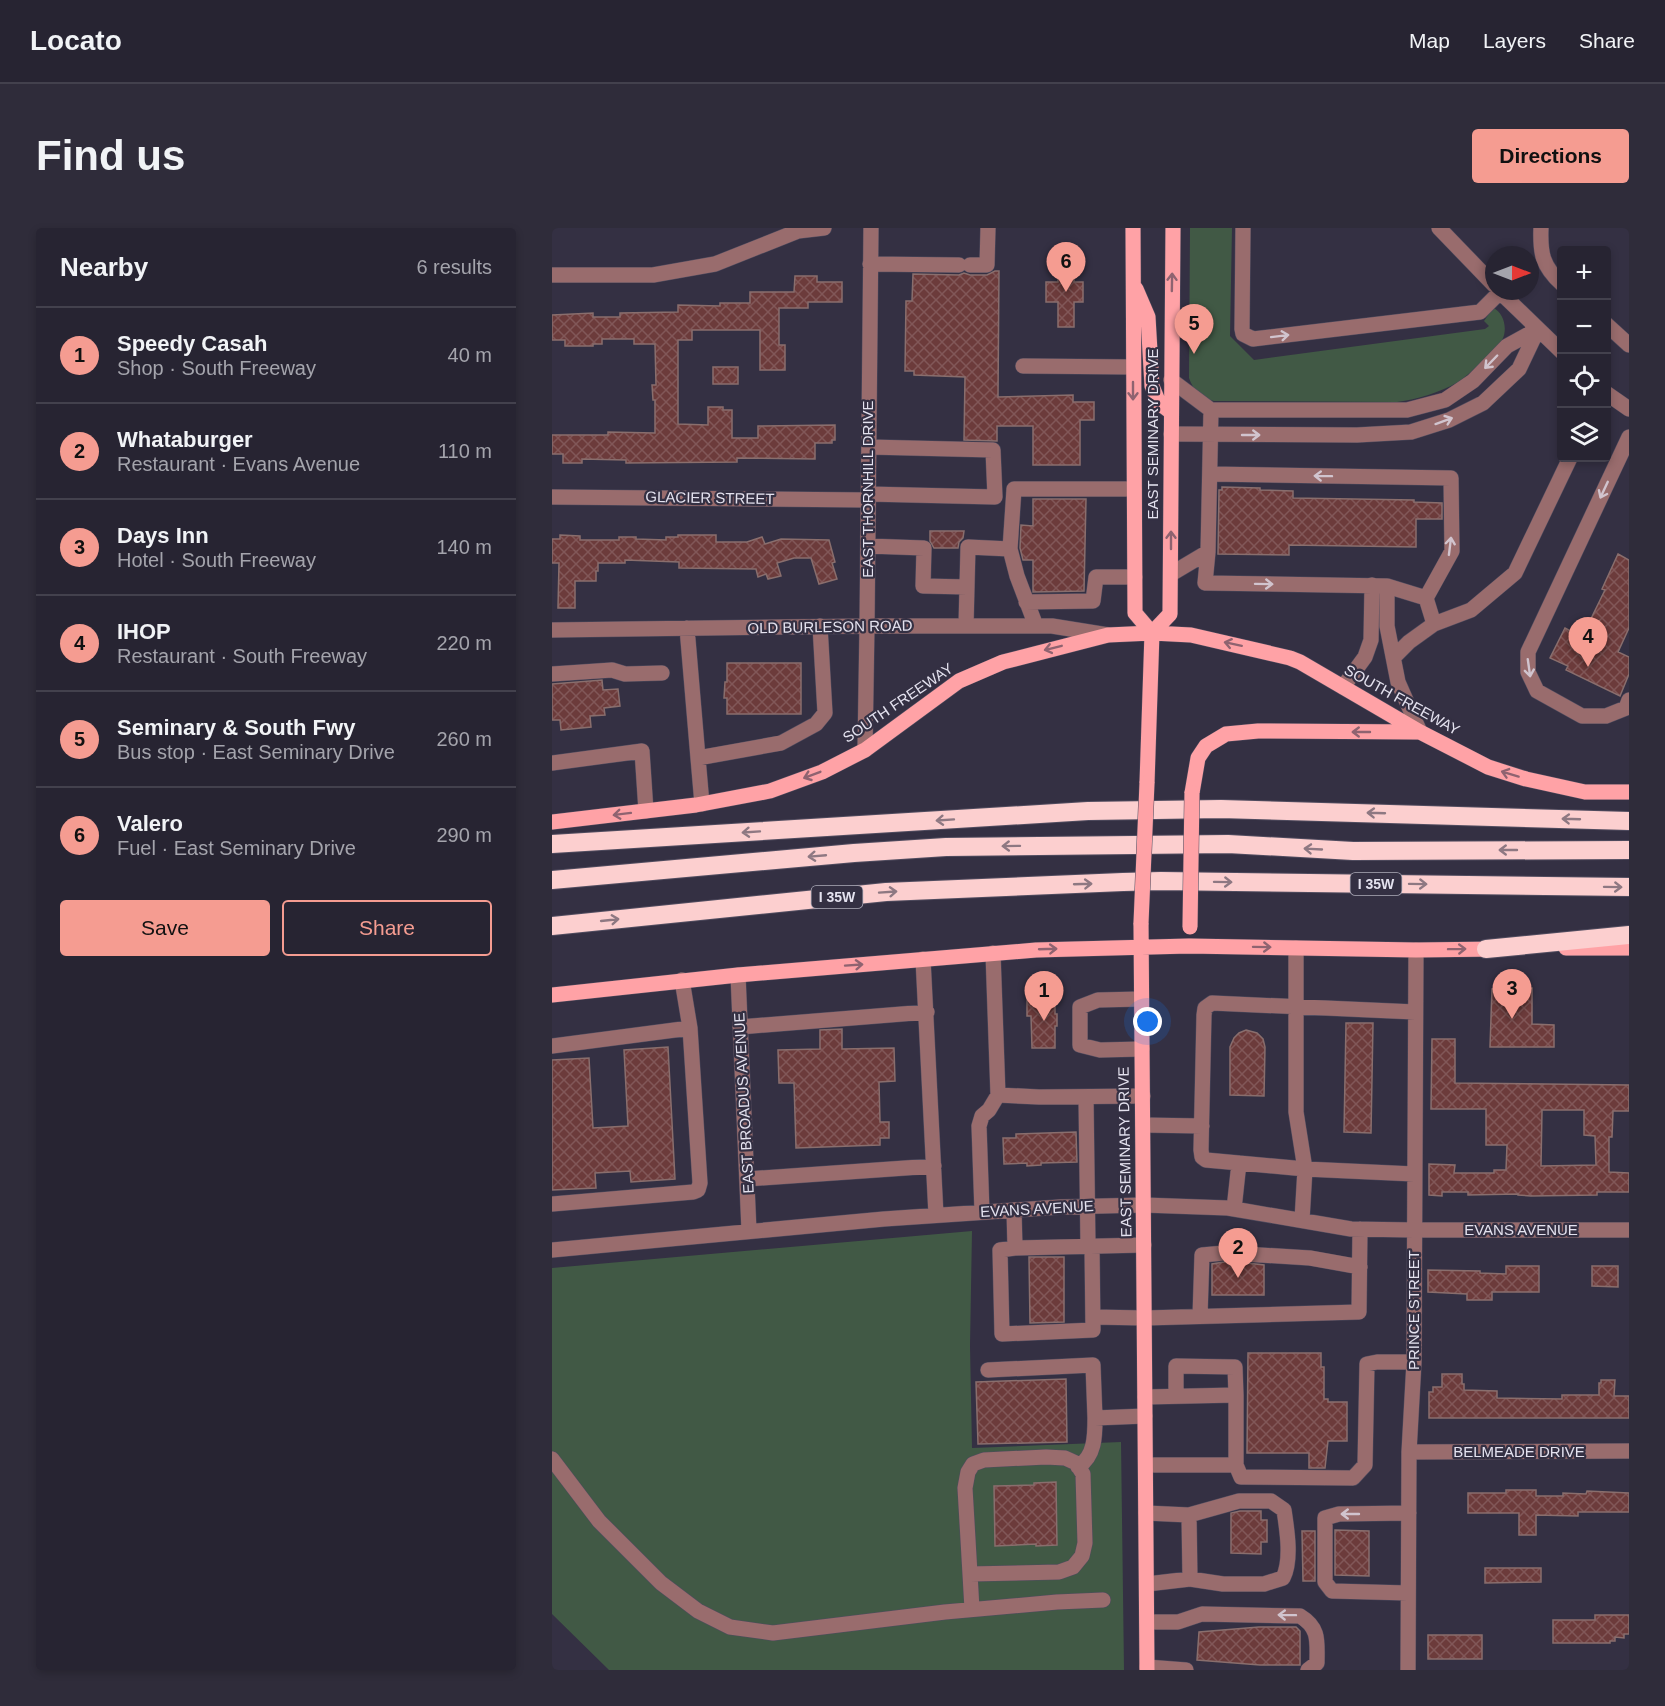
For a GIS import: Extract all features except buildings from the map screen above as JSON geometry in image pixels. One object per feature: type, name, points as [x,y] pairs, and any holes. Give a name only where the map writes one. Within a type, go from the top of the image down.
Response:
[{"type":"highway","points":[[552,844],[1088,811],[1221,808],[1629,821]]},
{"type":"highway","name":"I 35W","points":[[552,880],[854,853],[946,848],[1228,844],[1353,851],[1629,850]]},
{"type":"highway","name":"I 35W","points":[[552,926],[886,892],[1123,882],[1629,887]]},
{"type":"highway","points":[[1486,949],[1629,935]]},
{"type":"main road","name":"EAST SEMINARY DRIVE","points":[[1133,228],[1135,613],[1152,633]]},
{"type":"main road","name":"EAST SEMINARY DRIVE","points":[[1147,1668],[1141,947],[1152,633],[1170,614],[1173,228]]},
{"type":"main road","points":[[1133,284],[1148,317],[1152,386],[1159,403],[1171,412]]},
{"type":"main road","name":"SOUTH FREEWAY","points":[[552,822],[702,804],[770,791],[822,772],[865,750],[959,681],[1003,662],[1108,635],[1152,633],[1191,635],[1290,658],[1420,732],[1488,767],[1526,779],[1585,792],[1629,792]]},
{"type":"main road","points":[[1189,946],[1192,793],[1198,758],[1206,746],[1226,734],[1257,731],[1420,732]]},
{"type":"main road","points":[[552,995],[682,980],[1036,950],[1189,946],[1416,950],[1629,948]]},
{"type":"street","points":[[552,274],[653,275],[715,264],[798,231],[824,228]]},
{"type":"street","name":"EAST THORNHILL DRIVE","points":[[865,750],[871,228]]},
{"type":"street","points":[[870,264],[987,265],[988,228]]},
{"type":"street","points":[[1243,228],[1242,329],[1243,334],[1253,339],[1480,312],[1491,300]]},
{"type":"street","points":[[1439,228],[1485,276]]},
{"type":"street","points":[[1541,228],[1540,252],[1557,280]]},
{"type":"street","points":[[1509,300],[1557,347]]},
{"type":"street","points":[[1172,380],[1211,410],[1407,410],[1445,400],[1473,381],[1507,346],[1538,329]]},
{"type":"street","points":[[1171,434],[1357,435],[1411,432],[1449,420],[1483,403],[1519,369],[1538,329]]},
{"type":"street","points":[[1611,329],[1629,345]]},
{"type":"street","points":[[1023,366],[1133,367]]},
{"type":"street","points":[[1611,396],[1629,409]]},
{"type":"street","points":[[1211,410],[1208,552],[1205,583],[1380,585],[1426,598]]},
{"type":"street","points":[[1629,437],[1528,652],[1528,672],[1537,691],[1582,716],[1606,716],[1626,708],[1629,700]]},
{"type":"street","name":"GLACIER STREET","points":[[552,496],[995,497],[993,450],[868,447]]},
{"type":"street","points":[[1394,657],[1409,642],[1434,624],[1471,610],[1515,573],[1568,462]]},
{"type":"street","points":[[1210,474],[1451,478],[1452,551],[1426,598],[1434,624]]},
{"type":"street","points":[[1036,626],[1017,576],[1010,549],[1014,489],[1134,489]]},
{"type":"street","points":[[868,546],[924,548],[923,586],[967,587]]},
{"type":"street","points":[[966,626],[968,547],[1010,549]]},
{"type":"street","points":[[1171,574],[1208,552]]},
{"type":"street","points":[[1026,602],[1093,601],[1096,577],[1135,577]]},
{"type":"street","points":[[1380,585],[1398,682],[1420,732]]},
{"type":"street","points":[[1343,687],[1365,657],[1371,640],[1380,585]]},
{"type":"street","points":[[698,758],[781,743],[816,724],[825,713],[820,626]]},
{"type":"street","name":"OLD BURLESON ROAD","points":[[552,630],[820,626],[1052,626],[1108,635]]},
{"type":"street","points":[[687,628],[702,804]]},
{"type":"street","points":[[552,674],[612,670],[625,674],[662,672]]},
{"type":"street","points":[[552,763],[642,750],[646,811]]},
{"type":"street","points":[[1296,948],[1296,1112],[1305,1169],[1302,1220]]},
{"type":"street","name":"PRINCE STREET","points":[[1408,1670],[1409,1452],[1414,1362],[1416,950]]},
{"type":"street","points":[[982,1212],[979,1126],[982,1116],[989,1110],[998,1095],[993,953]]},
{"type":"street","points":[[923,959],[936,1215]]},
{"type":"street","name":"EAST BROADUS AVENUE","points":[[738,975],[749,1231]]},
{"type":"street","points":[[552,1204],[698,1190],[690,1028],[682,980]]},
{"type":"street","points":[[1142,999],[1098,1000],[1080,1007],[1080,1045],[1100,1050],[1142,1049]]},
{"type":"street","points":[[1414,1174],[1305,1169],[1206,1160],[1202,1156],[1202,1126],[1205,1008],[1212,1003],[1415,1012]]},
{"type":"street","points":[[740,1027],[927,1012]]},
{"type":"street","points":[[552,1046],[690,1028]]},
{"type":"street","points":[[998,1095],[1040,1098],[1143,1096]]},
{"type":"street","points":[[1086,1097],[1087,1206],[1090,1246],[1093,1330],[1002,1334],[1000,1250],[1015,1248],[1090,1246],[1144,1245]]},
{"type":"street","points":[[1143,1125],[1202,1126]]},
{"type":"street","points":[[1234,1209],[1239,1163]]},
{"type":"street","points":[[747,1179],[934,1166]]},
{"type":"street","name":"EVANS AVENUE","points":[[552,1250],[936,1215],[1087,1206],[1144,1205],[1234,1209],[1360,1229],[1629,1230]]},
{"type":"street","points":[[1014,1210],[1015,1248]]},
{"type":"street","points":[[1093,1317],[1200,1317],[1359,1312],[1360,1229]]},
{"type":"street","points":[[1200,1317],[1202,1255],[1224,1253]]},
{"type":"street","points":[[1244,1254],[1310,1258],[1360,1268]]},
{"type":"street","points":[[1176,1396],[1176,1366],[1235,1366],[1236,1465],[1241,1478],[1353,1478],[1365,1465],[1367,1364],[1414,1362]]},
{"type":"street","points":[[988,1370],[1093,1365],[1095,1439],[1086,1462],[1078,1467]]},
{"type":"street","points":[[1145,1397],[1236,1395]]},
{"type":"street","points":[[1095,1418],[1145,1416]]},
{"type":"street","name":"BELMEADE DRIVE","points":[[1409,1452],[1629,1451]]},
{"type":"street","points":[[970,1574],[1059,1572],[1073,1567],[1082,1556],[1085,1543],[1083,1474],[1076,1462],[1055,1457],[984,1460],[973,1464],[968,1472],[965,1488],[972,1610]]},
{"type":"street","points":[[552,1459],[599,1521],[661,1583],[698,1611],[730,1627],[773,1633],[972,1610],[1103,1600]]},
{"type":"street","points":[[1146,1465],[1236,1465]]},
{"type":"street","points":[[1146,1514],[1189,1515],[1239,1501],[1271,1501],[1284,1510],[1288,1533],[1286,1571],[1283,1578],[1264,1584],[1223,1584],[1190,1579],[1147,1584]]},
{"type":"street","points":[[1408,1593],[1332,1591],[1325,1582],[1325,1518],[1339,1514],[1409,1513]]},
{"type":"street","points":[[1189,1515],[1190,1579]]},
{"type":"street","points":[[1147,1622],[1178,1622],[1202,1614],[1300,1616],[1311,1622],[1317,1636],[1317,1663],[1308,1670]]},
{"type":"street","points":[[1147,1668],[1186,1670]]},
{"type":"green space","points":[[1190,228],[1232,228],[1230,336],[1254,360],[1485,329],[1489,326],[1484,321],[1493,308],[1502,317],[1505,327],[1504,336],[1462,380],[1413,399],[1397,402],[1209,400],[1198,393],[1189,378]]},
{"type":"green space","points":[[972,1231],[970,1346],[972,1448],[1121,1442],[1124,1670],[609,1670],[552,1614],[552,1268]]},
{"type":"place","name":"Valero","points":[[1066,292]]},
{"type":"place","name":"Seminary & South Fwy","points":[[1194,354]]},
{"type":"place","name":"IHOP","points":[[1588,667]]},
{"type":"place","name":"Days Inn","points":[[1512,1019]]},
{"type":"place","name":"Speedy Casah","points":[[1044,1021]]},
{"type":"place","name":"Whataburger","points":[[1238,1278]]}]
